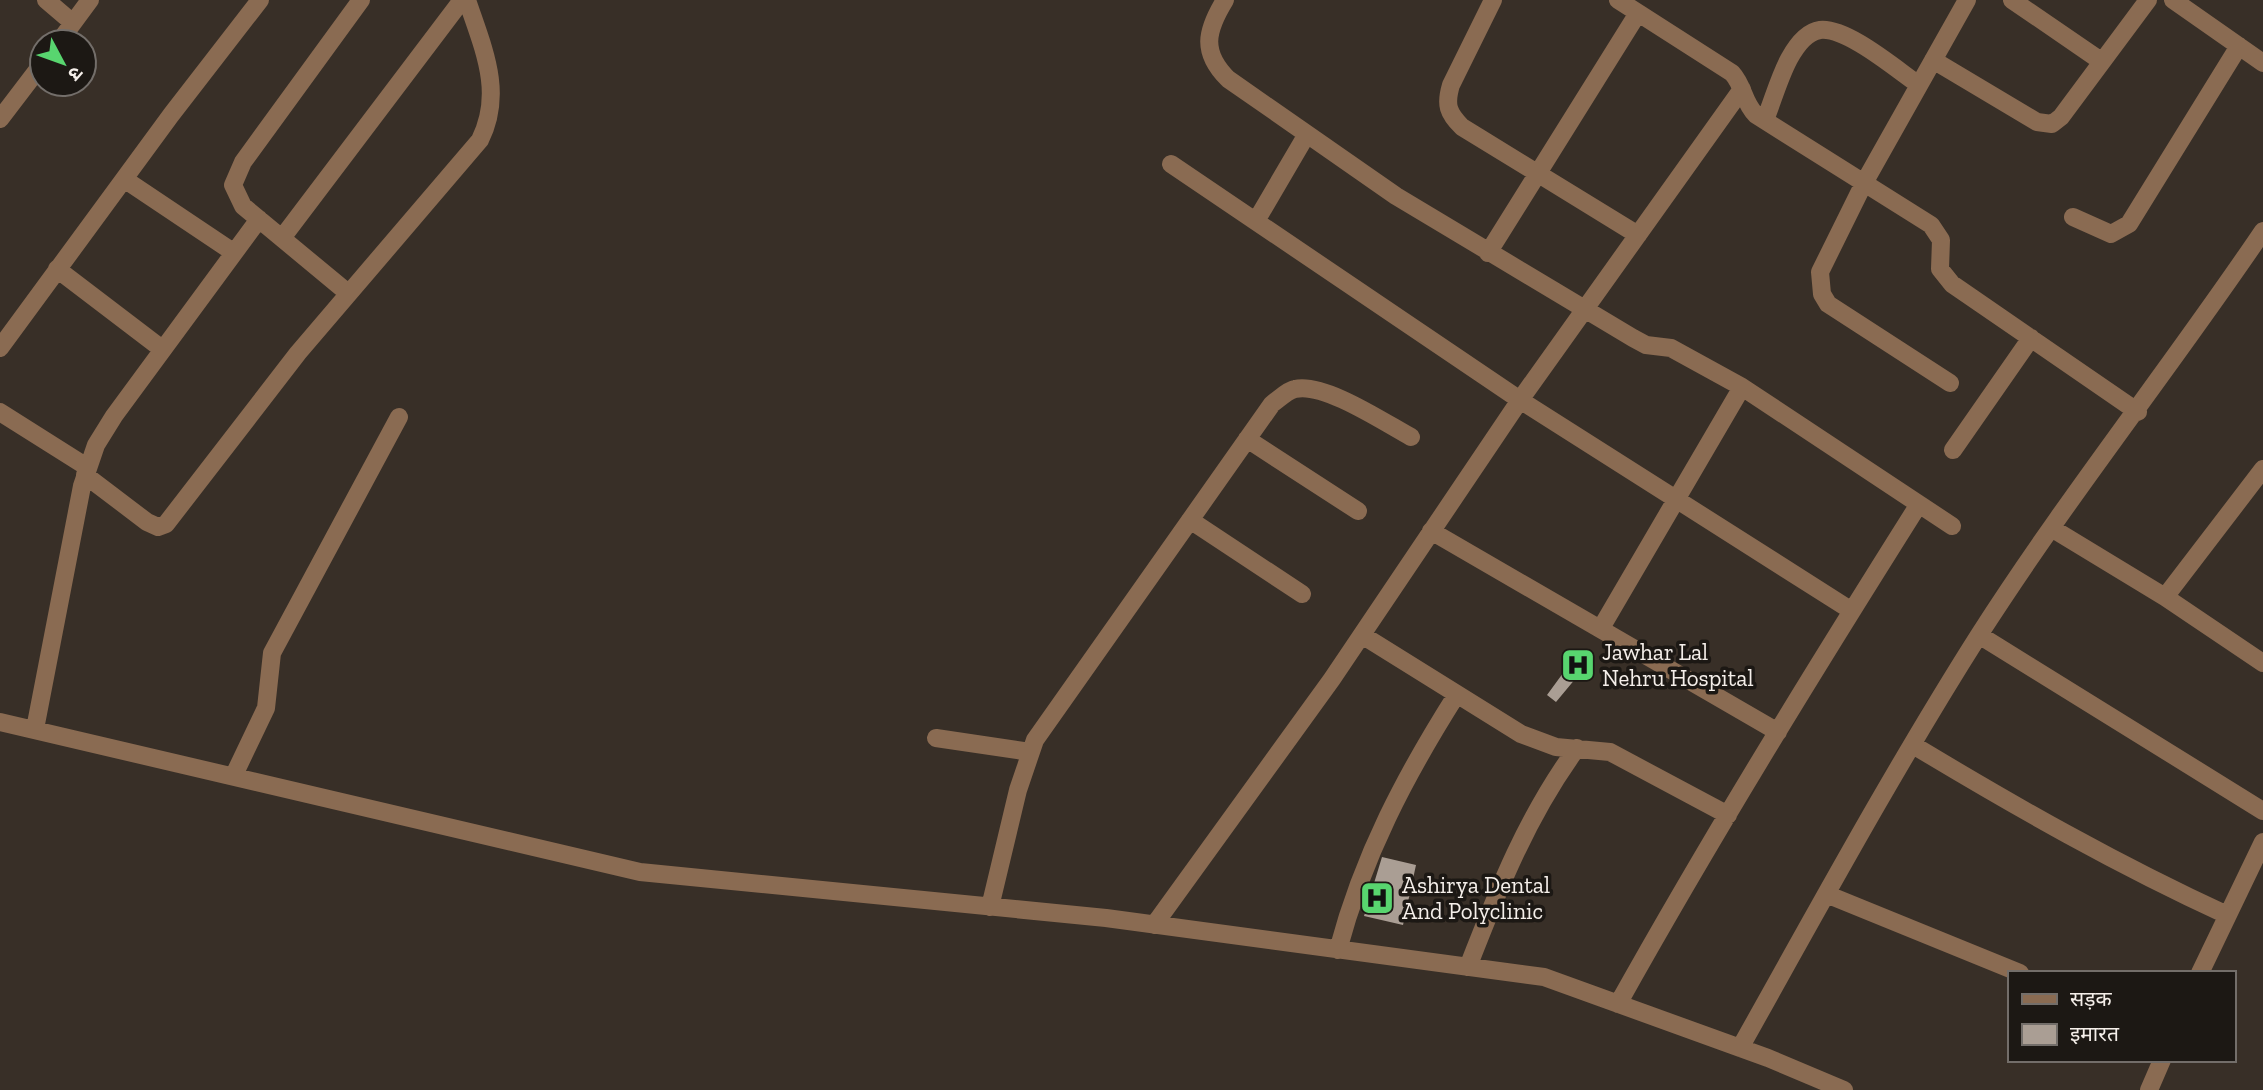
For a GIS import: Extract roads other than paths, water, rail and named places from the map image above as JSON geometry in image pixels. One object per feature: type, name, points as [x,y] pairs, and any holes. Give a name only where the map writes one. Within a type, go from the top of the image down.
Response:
[{"type":"street","points":[[46,0],[73,23]]},
{"type":"street","points":[[69,28],[90,0]]},
{"type":"street","points":[[0,348],[259,0]]},
{"type":"street","points":[[348,293],[259,219],[236,195],[236,174],[361,0]]},
{"type":"street","points":[[282,238],[465,0]]},
{"type":"street","points":[[0,412],[86,471],[147,522],[158,527],[166,524],[348,293],[480,140],[489,121],[493,87],[465,0]]},
{"type":"street","points":[[1225,0],[1210,33],[1210,55],[1228,79],[1396,196],[1488,253],[1646,345],[1671,348],[1686,354],[1742,387],[1952,526]]},
{"type":"street","points":[[1493,0],[1451,85],[1448,109],[1462,127],[1637,235]]},
{"type":"street","points":[[1618,0],[1732,73],[1742,89],[1748,107],[1765,120],[1931,225],[1941,240],[1938,262],[1944,276],[2138,412]]},
{"type":"street","points":[[1950,383],[1828,304],[1822,294],[1819,272],[1864,183],[1967,0]]},
{"type":"street","points":[[2012,0],[2101,61]]},
{"type":"street","points":[[1933,60],[2046,125],[2061,117],[2148,0]]},
{"type":"street","points":[[2174,0],[2263,62]]},
{"type":"street","points":[[1488,253],[1638,13]]},
{"type":"street","points":[[1765,120],[1788,60],[1799,44],[1813,32],[1822,30],[1847,37],[1919,85]]},
{"type":"street","points":[[2073,217],[2111,234],[2129,224],[2239,46]]},
{"type":"street","points":[[0,119],[28,82]]},
{"type":"street","points":[[1154,925],[1362,635],[1520,400],[1742,89]]},
{"type":"street","points":[[1256,221],[1307,134]]},
{"type":"street","points":[[1171,164],[1520,400],[1852,611]]},
{"type":"street","points":[[124,179],[233,252]]},
{"type":"street","points":[[35,729],[86,471],[114,416],[259,219]]},
{"type":"street","points":[[1740,1048],[1826,894],[1979,635],[2263,231]]},
{"type":"street","points":[[57,269],[162,349]]},
{"type":"street","points":[[1953,450],[2031,338]]},
{"type":"street","points":[[1601,628],[1742,387]]},
{"type":"street","points":[[990,907],[1017,790],[1030,752],[1061,700],[1272,404],[1294,388],[1332,396],[1410,437]]},
{"type":"street","points":[[234,775],[266,708],[272,653],[399,417]]},
{"type":"street","points":[[1247,439],[1358,511]]},
{"type":"street","points":[[2165,597],[2263,469]]},
{"type":"street","points":[[1618,1004],[1728,815],[1919,504]]},
{"type":"street","points":[[1190,520],[1302,594]]},
{"type":"street","points":[[2053,529],[2165,597],[2263,663]]},
{"type":"street","points":[[1431,531],[1778,732]]},
{"type":"street","points":[[1362,635],[1541,743],[1610,752],[1728,815]]},
{"type":"street","points":[[1979,635],[2263,811]]},
{"type":"street","points":[[1338,950],[1351,900],[1373,842],[1398,790],[1457,694]]},
{"type":"street","points":[[0,722],[640,872],[1154,925],[1544,977],[1740,1048],[1844,1090]]},
{"type":"street","points":[[936,738],[1030,752]]},
{"type":"street","points":[[1913,745],[2028,815],[2133,871],[2227,915]]},
{"type":"street","points":[[1468,967],[1525,830],[1550,784],[1577,748]]},
{"type":"street","points":[[2201,971],[2263,842]]},
{"type":"street","points":[[1826,894],[2015,971]]},
{"type":"street","points":[[2149,1090],[2161,1062]]},
{"type":"place","name":"Jawhar Lal Nehru Hospital","points":[[1578,665]]},
{"type":"place","name":"Ashirya Dental And Polyclinic","points":[[1377,898]]}]
